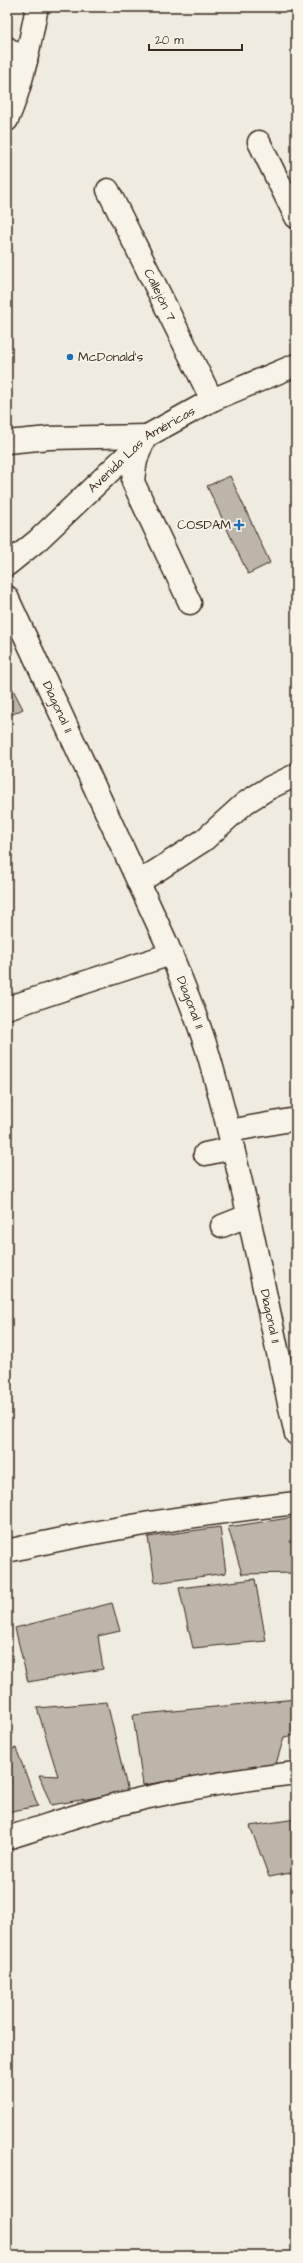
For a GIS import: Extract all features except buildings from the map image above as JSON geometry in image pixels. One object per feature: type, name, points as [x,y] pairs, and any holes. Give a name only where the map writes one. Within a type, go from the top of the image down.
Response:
[{"type":"street","points":[[7,120],[15,101],[26,61],[37,7]]},
{"type":"street","points":[[7,48],[26,61]]},
{"type":"street","points":[[259,142],[296,217]]},
{"type":"street","name":"Callejón 7","points":[[108,190],[212,400]]},
{"type":"street","name":"Avenida Las Américas","points":[[7,565],[38,540],[147,436],[212,400],[296,365]]},
{"type":"street","points":[[7,442],[49,438],[147,436]]},
{"type":"street","points":[[147,436],[138,451],[134,467],[133,482],[190,602]]},
{"type":"street","name":"Diagonal 11","points":[[7,597],[139,882],[190,1000],[210,1058],[231,1139],[247,1216],[286,1351],[296,1434]]},
{"type":"street","points":[[139,882],[204,840],[245,803],[268,788],[296,775]]},
{"type":"street","points":[[7,1008],[171,954]]},
{"type":"street","points":[[205,1154],[231,1139],[296,1119]]},
{"type":"street","points":[[222,1226],[247,1216]]},
{"type":"street","points":[[7,1551],[83,1533],[160,1520],[296,1502]]},
{"type":"street","points":[[7,1838],[115,1805],[167,1793],[226,1782],[296,1773]]},
{"type":"place","name":"McDonald's","points":[[70,357]]},
{"type":"place","name":"COSDAM","points":[[239,525]]}]
